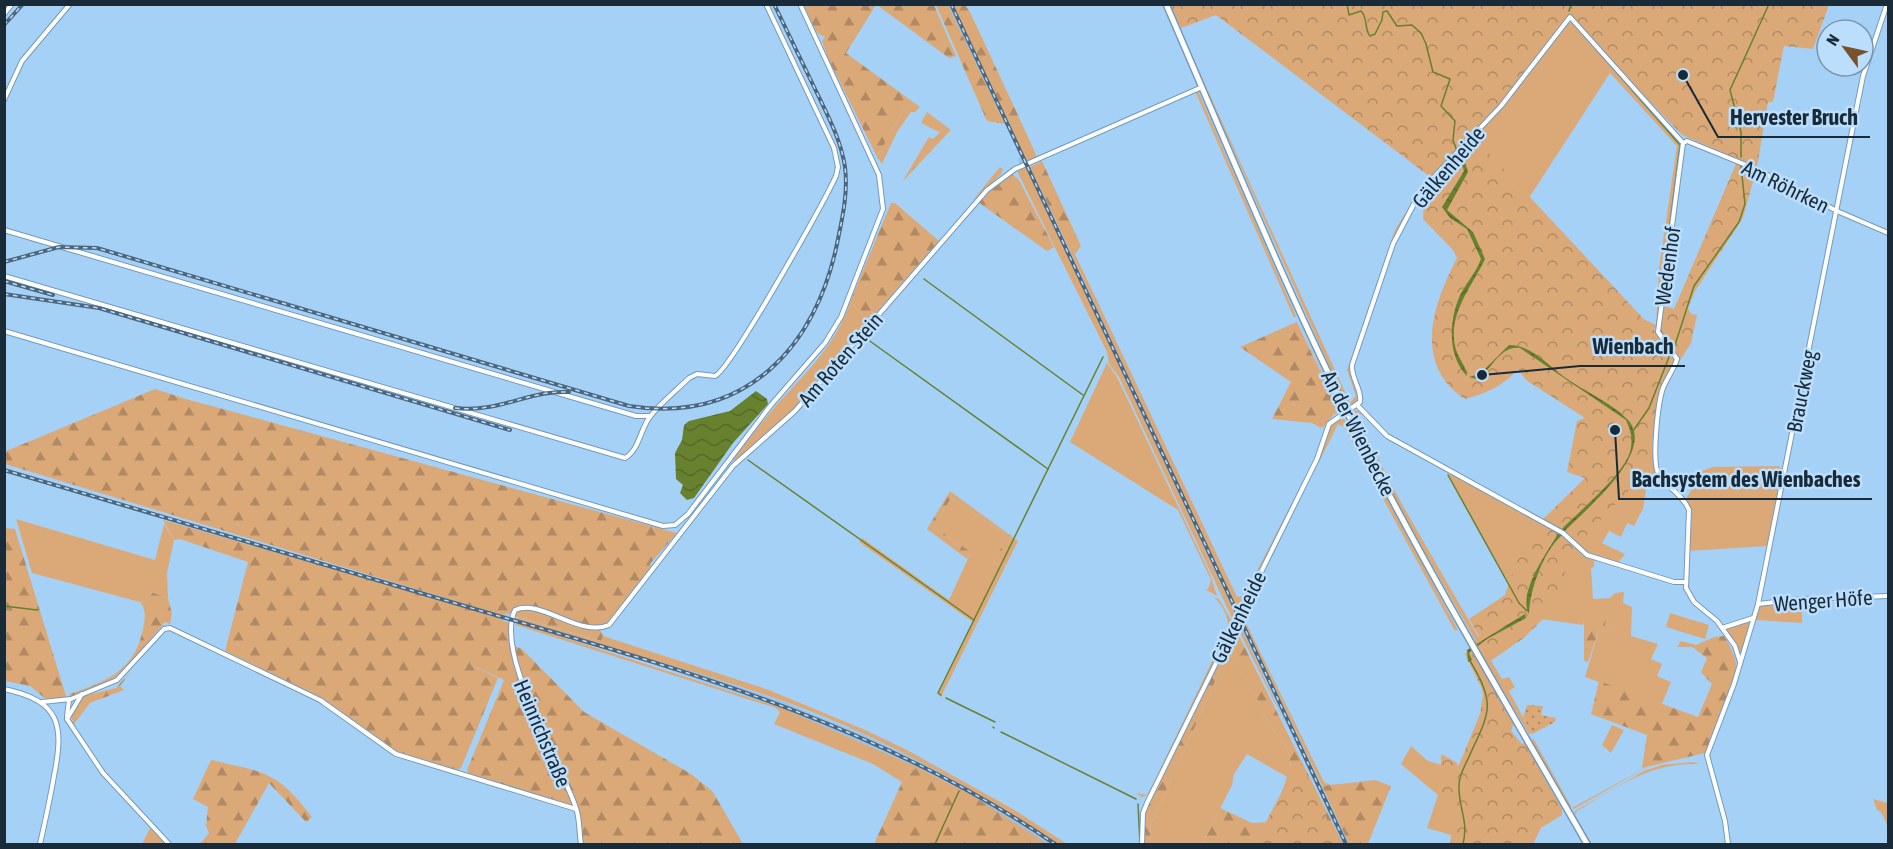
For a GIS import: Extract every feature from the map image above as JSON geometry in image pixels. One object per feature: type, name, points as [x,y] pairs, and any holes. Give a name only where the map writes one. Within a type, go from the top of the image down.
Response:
[{"type":"street","points":[[4,14],[12,4]]},
{"type":"street","points":[[4,100],[22,61],[70,4]]},
{"type":"street","points":[[4,276],[620,457],[632,453],[650,416],[689,378],[697,374],[716,376],[723,370],[836,176],[838,161],[834,148],[766,4]]},
{"type":"street","points":[[4,331],[663,526],[675,525],[688,514],[771,405],[825,343],[841,317],[883,209],[879,175],[800,4]]},
{"type":"street","name":"An der Wienbecke","points":[[1166,4],[1347,412],[1396,508],[1587,844]]},
{"type":"street","name":"Brauckweg","points":[[1728,844],[1723,814],[1707,755],[1727,706],[1758,604],[1868,54],[1887,4]]},
{"type":"street","name":"Gälkenheide","points":[[1142,844],[1143,813],[1147,803],[1317,459],[1327,426],[1358,406],[1360,394],[1352,374],[1352,365],[1389,254],[1416,200],[1460,148],[1501,106],[1570,17],[1683,143]]},
{"type":"street","name":"Am Roten Stein","points":[[513,620],[515,610],[524,607],[590,628],[604,627],[611,623],[733,466],[795,411],[960,220],[994,184],[1026,164],[1202,87]]},
{"type":"street","name":"Am Röhrken","points":[[1683,143],[1687,141],[1756,169],[1837,211],[1888,233]]},
{"type":"street","name":"Wedenhof","points":[[1683,143],[1658,332],[1677,359],[1663,389],[1655,446],[1659,474],[1683,499],[1689,510],[1685,582]]},
{"type":"street","points":[[4,230],[636,416],[650,416]]},
{"type":"street","points":[[1358,406],[1387,436],[1558,530],[1590,556],[1674,582],[1685,582],[1694,602],[1712,615],[1735,646],[1740,662]]},
{"type":"street","points":[[636,416],[642,429]]},
{"type":"street","name":"Wenger Höfe","points":[[1758,604],[1802,599],[1888,596]]},
{"type":"street","points":[[1722,628],[1754,618]]},
{"type":"street","name":"Heinrichstraße","points":[[513,620],[518,674],[576,809],[581,844]]},
{"type":"street","points":[[42,702],[69,699],[117,681],[164,629],[170,628],[320,700],[396,754],[576,809]]},
{"type":"street","points":[[4,689],[19,692],[42,702],[55,717],[62,721],[67,720]]},
{"type":"street","points":[[67,720],[82,694]]},
{"type":"street","points":[[69,699],[67,720],[110,782],[169,844]]},
{"type":"street","points":[[40,844],[60,745],[60,732],[55,717]]},
{"type":"shaded area","points":[[948,5],[953,5],[1027,162],[1020,165],[1018,159],[1021,157]]},
{"type":"shaded area","points":[[1029,165],[1199,530],[1349,844],[1343,844],[1243,632],[1240,633],[1237,627],[1240,625],[1026,167]]},
{"type":"shaded area","points":[[215,530],[503,616],[504,613],[516,620],[698,673],[784,702],[862,734],[944,773],[1057,844],[1048,844],[941,778],[782,708],[634,658],[214,534]]},
{"type":"green space","points":[[804,5],[876,5],[846,53],[913,102],[902,112],[877,157],[828,58],[822,41],[825,37],[817,33]]},
{"type":"green space","points":[[877,5],[934,5],[956,56],[949,58]]},
{"type":"green space","points":[[936,5],[948,5],[1005,124],[987,121]]},
{"type":"green space","points":[[953,5],[965,5],[970,12],[1023,126],[1010,125]]},
{"type":"green space","points":[[1169,5],[1350,403],[1356,396],[1347,370],[1395,230],[1428,176],[1431,178],[1411,207],[1390,247],[1352,359],[1350,372],[1359,399],[1350,407],[1347,406]]},
{"type":"green space","points":[[1169,5],[1829,5],[1824,18],[1815,18],[1813,49],[1784,46],[1773,102],[1768,102],[1757,167],[1743,218],[1695,291],[1688,308],[1691,314],[1697,315],[1691,343],[1678,364],[1674,363],[1660,391],[1659,415],[1652,440],[1653,458],[1635,483],[1576,547],[1547,615],[1525,637],[1482,667],[1514,723],[1511,731],[1522,744],[1525,743],[1562,809],[1562,815],[1541,828],[1533,844],[1450,844],[1454,808],[1441,797],[1441,757],[1442,754],[1457,763],[1458,767],[1480,714],[1482,689],[1465,654],[1479,636],[1469,619],[1505,595],[1517,559],[1540,522],[1585,478],[1567,472],[1577,421],[1585,418],[1526,380],[1518,369],[1494,388],[1465,399],[1448,385],[1438,369],[1433,351],[1432,333],[1441,295],[1457,258],[1453,250],[1423,219],[1424,199],[1437,182],[1216,15],[1181,28]],"holes":[[[1569,17],[1682,135],[1738,159],[1674,309],[1664,306],[1659,332],[1655,331],[1471,134],[1508,98]]]},
{"type":"green space","points":[[1573,22],[1682,146],[1657,328],[1654,329],[1639,317],[1656,325],[1659,269],[1677,146],[1610,73],[1529,198],[1462,152],[1568,23]]},
{"type":"green space","points":[[1195,91],[1198,91],[1296,316],[1294,318]]},
{"type":"green space","points":[[913,102],[920,107],[915,112],[911,112],[897,132],[882,164],[877,157],[902,112]]},
{"type":"green space","points":[[927,112],[951,130],[947,134],[946,128],[939,132],[921,123]]},
{"type":"green space","points":[[1010,125],[1023,126],[1037,157],[1027,162]]},
{"type":"green space","points":[[944,128],[947,128],[947,134],[902,182],[929,137],[933,139]]},
{"type":"green space","points":[[1042,161],[1081,246],[1075,254],[1070,251],[1030,167]]},
{"type":"green space","points":[[1000,167],[1003,169],[1001,174],[972,201]]},
{"type":"green space","points":[[1026,167],[1236,616],[1232,618],[1119,377],[1109,364],[1107,352],[1017,171]]},
{"type":"green space","points":[[1011,173],[1019,180],[1054,247],[1047,251],[978,202]]},
{"type":"green space","points":[[891,203],[895,203],[939,241],[869,321],[850,302]]},
{"type":"green space","points":[[1070,251],[1075,254],[1237,597],[1244,596],[1305,477],[1238,612]]},
{"type":"green space","points":[[850,302],[869,321],[791,413],[734,461],[733,459],[758,427],[828,346]]},
{"type":"green space","points":[[1298,321],[1340,411],[1333,415],[1322,429],[1324,421],[1337,408]]},
{"type":"green space","points":[[1297,322],[1337,408],[1321,428],[1312,423],[1272,419],[1291,382],[1240,347]]},
{"type":"green space","points":[[1107,363],[1117,377],[1210,574],[1217,596],[1205,589],[1208,589],[1211,580],[1178,510],[1070,442]]},
{"type":"green space","points":[[155,389],[677,533],[650,564],[651,567],[606,625],[599,628],[603,636],[601,641],[505,613],[504,616],[5,464],[4,452]]},
{"type":"green space","points":[[1355,410],[1363,415],[1395,442],[1385,435],[1365,417],[1357,413],[1355,415],[1403,506],[1479,638],[1477,643],[1394,499],[1352,416]]},
{"type":"green space","points":[[1343,417],[1458,630],[1455,631],[1344,427],[1338,424],[1312,476],[1328,427]]},
{"type":"green space","points":[[1345,417],[1347,418],[1467,639],[1385,495]]},
{"type":"green space","points":[[1657,418],[1652,440],[1655,475],[1644,488],[1646,490],[1643,509],[1634,526],[1627,523],[1621,537],[1609,531],[1602,543],[1625,554],[1619,562],[1588,554],[1575,542]]},
{"type":"green space","points":[[1779,466],[1783,470],[1767,546],[1688,551],[1692,513],[1686,499],[1702,471],[1713,467]]},
{"type":"green space","points":[[1451,473],[1550,529],[1521,605],[1448,475]]},
{"type":"green space","points":[[1309,476],[1251,599],[1246,623],[1324,782],[1331,785],[1322,786],[1241,617]]},
{"type":"green space","points":[[950,491],[1018,541],[1005,567],[994,562],[1007,536],[951,498],[934,527],[971,552],[967,559],[927,529]]},
{"type":"green space","points":[[951,498],[1007,536],[994,562],[1005,567],[941,697],[938,695],[973,622],[859,542],[862,538],[949,600],[971,552],[934,527]]},
{"type":"green space","points":[[16,519],[155,560],[164,524],[174,540],[167,573],[168,598],[151,592],[145,601],[140,602],[32,573]]},
{"type":"green space","points":[[163,520],[503,618],[503,621],[510,623],[512,645],[522,649],[584,712],[691,774],[713,792],[743,844],[583,844],[578,807],[469,774],[467,770],[504,680],[459,659],[498,678],[461,768],[457,770],[398,752],[322,698],[225,651],[248,562],[180,539],[174,540]]},
{"type":"green space","points":[[5,528],[15,529],[66,696],[63,699],[47,700],[30,686],[5,681]]},
{"type":"green space","points":[[1571,543],[1582,554],[1594,559],[1594,567],[1591,568],[1593,599],[1610,598],[1615,593],[1624,592],[1623,603],[1632,607],[1631,636],[1658,644],[1651,659],[1662,664],[1657,676],[1671,682],[1662,704],[1585,677],[1599,630],[1618,633],[1605,626],[1606,620],[1584,622],[1583,625],[1541,619],[1490,659],[1502,679],[1509,677],[1515,687],[1509,691],[1532,734],[1529,734],[1479,650]]},
{"type":"green space","points":[[151,592],[168,598],[172,614],[170,624],[165,622],[124,670],[106,684],[70,697],[69,694],[107,679],[126,664],[133,655],[139,643],[145,618],[145,611],[140,602],[145,601]]},
{"type":"green space","points":[[1213,597],[1219,599],[1233,623],[1150,794],[1142,797],[1136,793],[1147,795],[1228,628],[1224,611]]},
{"type":"green space","points":[[1802,601],[1802,623],[1755,620],[1759,606]]},
{"type":"green space","points":[[1670,613],[1709,625],[1705,639],[1666,627]]},
{"type":"green space","points":[[517,617],[600,641],[603,636],[769,690],[907,750],[1013,809],[1067,844],[1057,844],[924,764],[819,715],[717,679],[516,620]]},
{"type":"green space","points":[[1606,620],[1605,626],[1621,634],[1599,630],[1588,662],[1584,661],[1584,621]]},
{"type":"green space","points":[[1750,620],[1741,653],[1724,630]]},
{"type":"green space","points":[[516,622],[782,708],[917,767],[902,782],[873,764],[774,724],[780,712],[776,708],[516,625]]},
{"type":"green space","points":[[1235,628],[1343,844],[1202,844],[1220,808],[1252,823],[1271,822],[1291,766],[1287,748],[1271,728],[1231,646],[1151,824],[1150,844],[1143,844],[1144,813]]},
{"type":"green space","points":[[1243,632],[1288,729],[1240,633]]},
{"type":"green space","points":[[1724,636],[1734,655],[1736,672],[1705,753],[1642,768],[1647,735],[1591,714],[1599,681],[1698,717],[1712,684],[1701,672],[1707,658],[1692,647],[1677,647],[1681,641],[1696,645],[1714,637]]},
{"type":"green space","points":[[1231,646],[1271,728],[1287,748],[1291,766],[1289,778],[1247,754],[1234,774],[1232,785],[1202,844],[1150,844],[1151,824]]},
{"type":"green space","points":[[131,671],[120,686],[124,690],[90,703],[74,724],[71,717],[83,696],[116,688]]},
{"type":"green space","points":[[1527,705],[1543,706],[1541,715],[1556,718],[1555,722],[1532,734],[1523,717]]},
{"type":"green space","points":[[1612,725],[1624,730],[1611,753],[1602,745]]},
{"type":"green space","points":[[1533,738],[1572,808],[1567,805],[1532,742]]},
{"type":"green space","points":[[1411,746],[1428,761],[1461,770],[1465,827],[1451,835],[1427,828],[1438,795],[1401,764]]},
{"type":"green space","points":[[211,760],[258,771],[269,776],[289,790],[312,817],[306,822],[269,783],[235,844],[200,844],[209,833],[206,826],[208,807],[193,799]]},
{"type":"green space","points":[[1692,762],[1700,764],[1682,764],[1650,771],[1577,811],[1575,815],[1592,844],[1590,844],[1574,816],[1575,811],[1644,771],[1662,765]]},
{"type":"green space","points":[[1654,763],[1574,809],[1572,808]]},
{"type":"green space","points":[[1302,764],[1338,844],[1254,844],[1295,767]]},
{"type":"green space","points":[[917,767],[973,796],[1048,844],[874,844],[902,782]]},
{"type":"green space","points":[[1375,780],[1391,786],[1368,844],[1349,844],[1322,786]]},
{"type":"green space","points":[[1873,799],[1888,803],[1888,827],[1881,812],[1877,810]]},
{"type":"green space","points":[[150,828],[166,844],[142,844]]},
{"type":"water","points":[[1462,152],[1468,172],[1447,210],[1473,232],[1485,259],[1463,300],[1455,322],[1455,346],[1467,376],[1453,350],[1453,319],[1458,300],[1481,259],[1467,229],[1450,218],[1442,207],[1464,171],[1459,155]]},
{"type":"water","points":[[1509,345],[1518,346],[1534,353],[1570,381],[1615,409],[1627,419],[1634,432],[1633,447],[1615,480],[1564,532],[1561,530],[1621,468],[1631,447],[1630,430],[1626,420],[1520,348],[1513,348],[1501,354],[1476,379],[1469,377],[1480,374]]},
{"type":"water","points":[[756,391],[767,399],[768,404],[733,443],[694,498],[687,500],[680,493],[683,485],[676,479],[675,453],[682,440],[684,425],[689,421],[730,411]]},
{"type":"water","points":[[1559,532],[1562,535],[1543,561],[1532,594],[1529,614],[1526,605],[1530,584]]},
{"type":"water","points":[[1525,614],[1526,618],[1487,639],[1469,653],[1472,660],[1468,662],[1467,650]]},
{"type":"waterway","points":[[1347,4],[1349,15],[1361,11],[1370,36],[1375,34],[1383,12],[1387,11],[1397,26],[1412,25],[1421,33],[1433,72],[1450,79],[1441,106],[1455,121],[1453,140],[1457,151]]},
{"type":"waterway","points":[[1569,11],[1571,4]]},
{"type":"waterway","points":[[1741,157],[1741,132],[1730,90],[1769,4]]},
{"type":"waterway","points":[[1577,27],[1680,145],[1657,326]]},
{"type":"waterway","points":[[1674,348],[1694,286],[1739,222],[1745,204],[1741,166]]},
{"type":"waterway","points":[[924,279],[1083,395]]},
{"type":"waterway","points":[[1656,332],[1667,348]]},
{"type":"waterway","points":[[867,339],[1048,469]]},
{"type":"waterway","points":[[1633,431],[1649,408],[1671,352]]},
{"type":"waterway","points":[[941,695],[938,693],[1103,357]]},
{"type":"waterway","points":[[748,460],[974,620]]},
{"type":"waterway","points":[[1448,475],[1519,603],[1527,611]]},
{"type":"waterway","points":[[4,606],[37,610]]},
{"type":"waterway","points":[[1463,844],[1465,828],[1459,782],[1481,731],[1487,710],[1484,689],[1470,661]]},
{"type":"waterway","points":[[946,698],[995,722]]},
{"type":"waterway","points":[[1001,732],[1136,799]]},
{"type":"waterway","points":[[935,844],[959,791]]},
{"type":"waterway","points":[[1138,804],[1140,844]]},
{"type":"railway","points":[[4,25],[23,4]]},
{"type":"railway","points":[[4,262],[59,247],[97,248],[629,406],[670,408],[708,403],[741,390],[769,370],[793,344],[813,314],[828,278],[843,212],[846,176],[840,147],[774,4]]},
{"type":"railway","points":[[951,4],[1346,844]]},
{"type":"railway","points":[[4,281],[53,295]]},
{"type":"railway","points":[[4,294],[99,308],[510,430]]},
{"type":"railway","points":[[455,408],[486,407],[540,394],[569,392]]},
{"type":"railway","points":[[4,470],[635,656],[780,705],[851,733],[920,765],[988,802],[1055,844]]},
{"type":"place","name":"Hervester Bruch","points":[[1683,75]]},
{"type":"place","name":"Wienbach","points":[[1482,375]]},
{"type":"place","name":"Bachsystem des Wienbaches","points":[[1615,430]]}]
